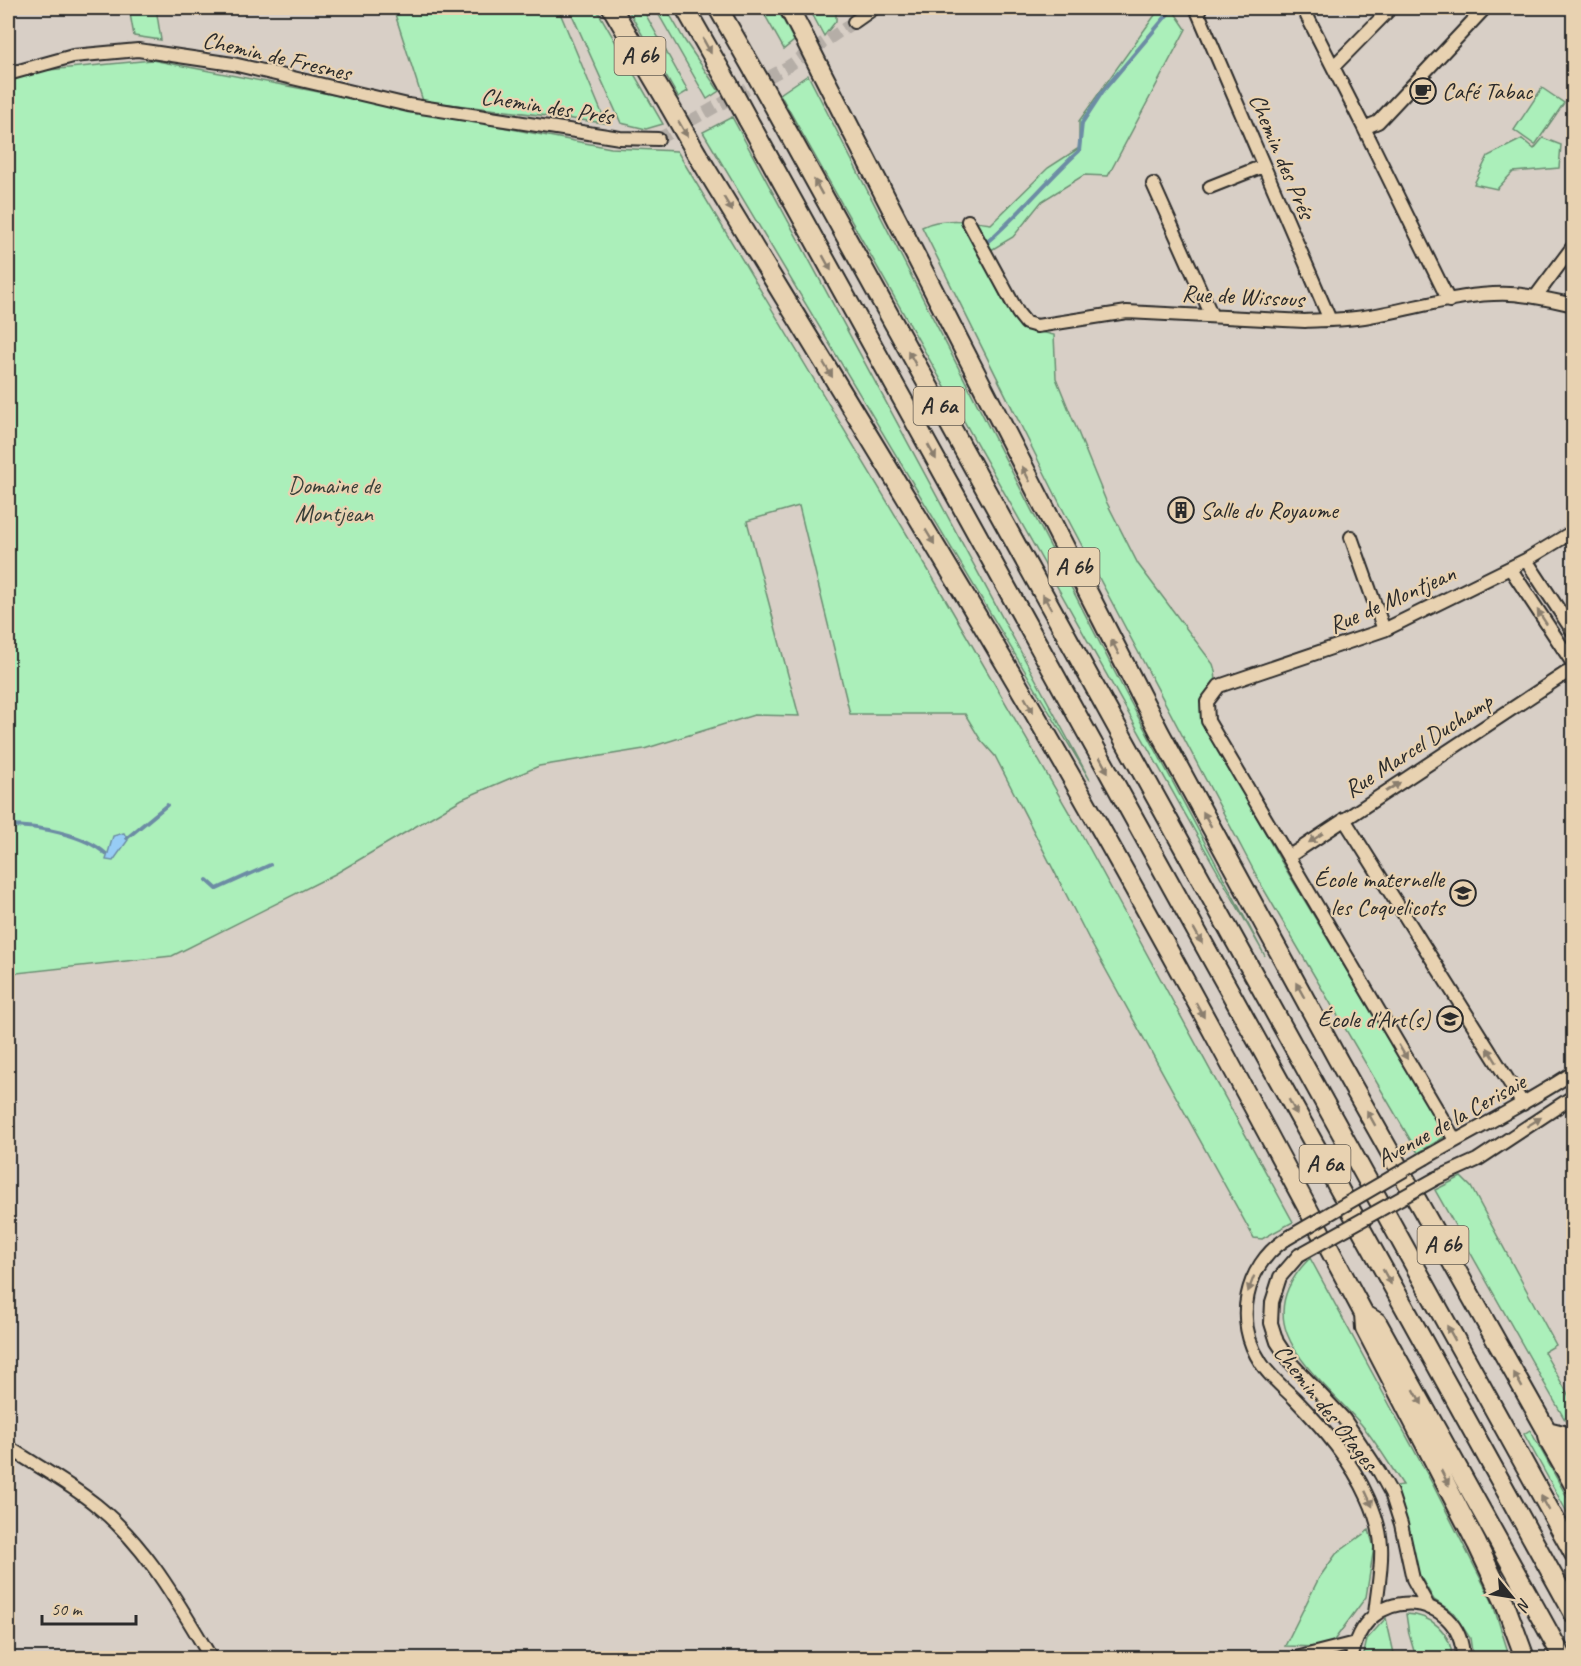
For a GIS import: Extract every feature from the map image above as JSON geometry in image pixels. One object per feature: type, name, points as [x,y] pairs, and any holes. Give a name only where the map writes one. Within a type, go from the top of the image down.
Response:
[{"type":"highway","name":"A 6b","points":[[612,8],[1062,761],[1238,1079],[1364,1314],[1377,1322],[1563,1659]]},
{"type":"highway","name":"A 6a","points":[[686,8],[1574,1614]]},
{"type":"highway","name":"A 6a","points":[[718,8],[1574,1554]]},
{"type":"highway","name":"A 6b","points":[[789,8],[1160,733],[1333,1050],[1547,1431],[1550,1443],[1574,1485]]},
{"type":"highway","points":[[1364,1314],[1365,1328],[1477,1544],[1509,1612],[1525,1659]]},
{"type":"highway","points":[[1547,1431],[1563,1435],[1574,1452]]},
{"type":"street","points":[[854,22],[874,8]]},
{"type":"street","name":"Chemin des Prés","points":[[1196,8],[1330,320]]},
{"type":"street","points":[[1303,8],[1449,301]]},
{"type":"street","points":[[1333,67],[1391,8]]},
{"type":"street","points":[[1364,128],[1378,122],[1485,8]]},
{"type":"street","name":"Chemin de Fresnes","points":[[8,74],[73,56],[138,50],[233,64],[367,98],[430,109]]},
{"type":"street","name":"Chemin des Prés","points":[[430,109],[620,138],[658,139]]},
{"type":"street","points":[[1210,187],[1263,166]]},
{"type":"street","points":[[1153,184],[1212,316]]},
{"type":"street","name":"Rue de Wissous","points":[[968,221],[1026,323],[1048,325],[1127,312],[1305,321],[1330,320],[1363,318],[1449,301],[1508,294],[1536,296],[1574,305]]},
{"type":"street","points":[[1536,296],[1574,245]]},
{"type":"street","name":"Rue de Montjean","points":[[1288,857],[1208,721],[1207,702],[1219,686],[1384,630],[1526,560],[1574,531]]},
{"type":"street","points":[[1351,537],[1384,630]]},
{"type":"street","points":[[1526,560],[1574,633]]},
{"type":"street","points":[[1510,568],[1574,665]]},
{"type":"street","name":"Rue Marcel Duchamp","points":[[1288,857],[1566,673],[1574,673]]},
{"type":"street","points":[[1344,819],[1523,1104]]},
{"type":"street","points":[[1288,857],[1455,1140]]},
{"type":"street","name":"Avenue de la Cerisaie","points":[[1286,1239],[1455,1140],[1523,1104],[1574,1072]]},
{"type":"street","name":"Avenue de la Cerisaie","points":[[1299,1255],[1437,1178],[1477,1160],[1574,1096]]},
{"type":"street","name":"Chemin des Otages","points":[[1286,1239],[1273,1249],[1258,1267],[1248,1292],[1246,1327],[1262,1364],[1311,1415],[1342,1453],[1368,1496],[1382,1546],[1383,1568],[1375,1614]]},
{"type":"street","name":"Chemin des Otages","points":[[1299,1255],[1280,1277],[1272,1302],[1271,1323],[1277,1342],[1291,1364],[1344,1419],[1380,1473],[1391,1493],[1401,1524],[1413,1579],[1429,1608]]},
{"type":"street","points":[[8,1447],[96,1505],[124,1531],[155,1567],[211,1659]]},
{"type":"street","points":[[1352,1659],[1360,1631],[1375,1614],[1394,1605],[1405,1604],[1429,1608],[1452,1625],[1459,1637],[1463,1659]]},
{"type":"street","points":[[1296,1659],[1355,1643]]},
{"type":"green space","points":[[129,8],[156,8],[161,40],[134,36]]},
{"type":"green space","points":[[393,8],[558,8],[606,123],[423,101]]},
{"type":"green space","points":[[569,8],[596,8],[663,124],[646,129],[621,123]]},
{"type":"green space","points":[[627,8],[642,8],[688,91],[678,97]]},
{"type":"green space","points":[[655,8],[666,8],[719,91],[707,99]]},
{"type":"green space","points":[[761,8],[777,8],[794,41],[784,49]]},
{"type":"green space","points":[[809,8],[836,8],[836,21],[824,36]]},
{"type":"green space","points":[[1160,8],[1173,10],[1186,29],[1108,176],[1084,175],[1042,201],[1013,237],[981,256],[1007,309],[1023,328],[1054,335],[1056,378],[1106,501],[1138,564],[1213,664],[1215,681],[1208,713],[1210,732],[1279,858],[1446,1136],[1418,1153],[1263,888],[1061,506],[922,227],[947,221],[991,224],[1048,168],[1079,148],[1079,121]]},
{"type":"green space","name":"Domaine de Montjean","points":[[152,60],[611,148],[677,151],[933,578],[1081,833],[1293,1222],[1262,1239],[1254,1238],[1090,941],[995,756],[980,739],[965,714],[850,714],[799,506],[747,521],[799,716],[754,715],[644,749],[539,766],[462,799],[335,874],[172,956],[8,974],[8,82],[38,71]]},
{"type":"green space","points":[[808,75],[1125,692],[1265,956],[780,94]]},
{"type":"green space","points":[[1542,88],[1564,103],[1535,145],[1514,130]]},
{"type":"green space","points":[[732,117],[1090,780],[703,132]]},
{"type":"green space","points":[[1543,138],[1561,145],[1559,168],[1513,172],[1497,189],[1474,184],[1488,156],[1522,139],[1534,149]]},
{"type":"green space","points":[[1461,1177],[1471,1187],[1556,1345],[1544,1352],[1573,1403],[1573,1434],[1435,1190]]},
{"type":"green space","points":[[1310,1258],[1433,1485],[1492,1601],[1510,1658],[1473,1658],[1470,1638],[1453,1612],[1434,1600],[1416,1569],[1406,1517],[1396,1486],[1403,1485],[1367,1431],[1307,1367],[1294,1347],[1285,1327],[1283,1305],[1291,1282]]},
{"type":"green space","points":[[1530,1430],[1573,1508],[1573,1523],[1524,1434]]},
{"type":"green space","points":[[1369,1530],[1374,1547],[1366,1597],[1332,1643],[1320,1647],[1285,1646],[1319,1578],[1336,1554]]},
{"type":"green space","points":[[1406,1614],[1424,1618],[1438,1627],[1448,1640],[1452,1658],[1416,1658]]},
{"type":"green space","points":[[1386,1618],[1395,1658],[1363,1658],[1367,1639]]},
{"type":"water","points":[[124,833],[128,840],[113,861],[106,860],[113,836]]},
{"type":"waterway","points":[[987,242],[1079,151],[1082,123],[1103,91],[1173,8]]},
{"type":"waterway","points":[[127,838],[167,805]]},
{"type":"waterway","points":[[8,826],[60,832],[85,841],[106,854]]},
{"type":"waterway","points":[[207,880],[217,889],[270,865]]},
{"type":"tunnel","points":[[658,139],[787,67],[854,22]]},
{"type":"place","name":"Café Tabac","points":[[1423,91]]},
{"type":"place","name":"Salle du Royaume","points":[[1181,510]]},
{"type":"place","name":"École maternelle les Coquelicots","points":[[1463,893]]},
{"type":"place","name":"École d'Art(s)","points":[[1450,1019]]}]
